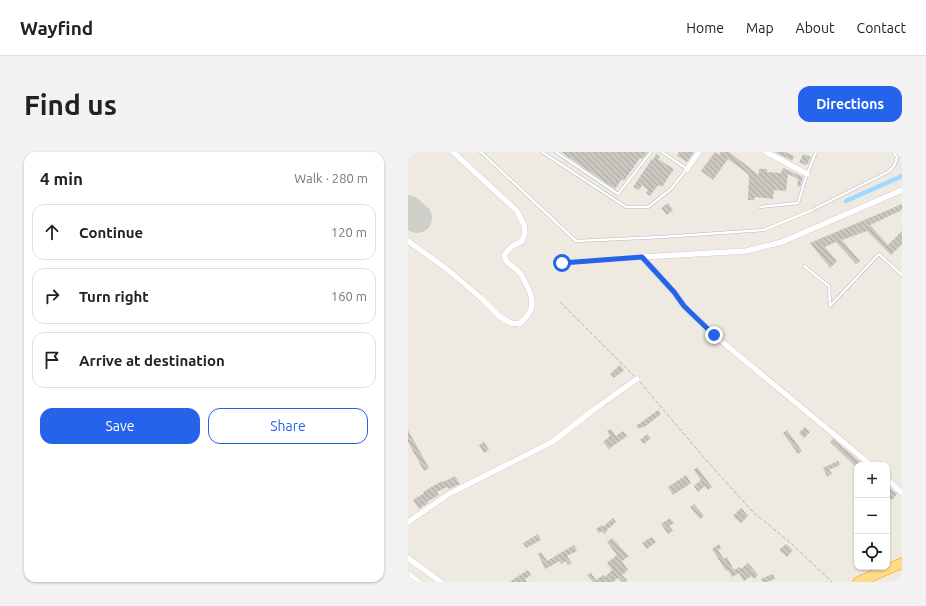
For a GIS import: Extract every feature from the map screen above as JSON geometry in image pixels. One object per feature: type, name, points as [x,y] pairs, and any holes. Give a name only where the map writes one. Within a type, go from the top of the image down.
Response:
[{"type":"highway","points":[[858,582],[902,563]]},
{"type":"street","points":[[408,241],[448,270],[499,316],[511,323],[519,324],[528,317],[532,296],[520,273],[506,262],[504,255],[511,247],[522,241],[525,233],[524,225],[518,211],[453,152]]},
{"type":"street","points":[[687,169],[699,152]]},
{"type":"street","points":[[766,152],[807,174]]},
{"type":"street","points":[[642,257],[746,251],[782,242],[902,190]]},
{"type":"street","points":[[642,257],[674,292],[684,306],[714,335],[867,462]]},
{"type":"street","points":[[408,522],[449,494],[552,442],[637,379]]},
{"type":"street","points":[[890,482],[902,493]]},
{"type":"street","points":[[408,558],[441,582]]},
{"type":"street","points":[[408,574],[418,582]]},
{"type":"lane","points":[[481,152],[576,241],[764,230],[812,210],[890,171],[895,164],[897,157],[893,152]]},
{"type":"lane","points":[[542,152],[626,207],[648,207],[671,189],[687,169],[662,152]]},
{"type":"lane","points":[[556,152],[618,194],[651,152]]},
{"type":"lane","points":[[760,207],[798,203],[816,152]]},
{"type":"lane","points":[[804,266],[829,286],[830,306],[879,254],[902,275]]},
{"type":"path","points":[[562,263],[642,257]]},
{"type":"path","points":[[560,302],[637,379],[706,460],[753,512],[792,544],[832,582]]},
{"type":"building","points":[[561,152],[648,152],[642,159],[640,158],[624,181],[622,179],[615,189]]},
{"type":"building","points":[[679,152],[694,152],[687,162],[677,156]]},
{"type":"building","points":[[715,152],[719,155],[721,152],[729,152],[759,175],[759,169],[767,169],[767,172],[781,173],[783,168],[803,177],[800,187],[797,186],[798,179],[788,174],[786,191],[774,190],[773,199],[755,197],[754,200],[748,200],[749,175],[728,159],[713,180],[701,171]]},
{"type":"building","points":[[775,152],[785,152],[794,156],[792,161]]},
{"type":"building","points":[[656,154],[660,157],[658,159],[674,169],[662,187],[658,185],[650,196],[646,193],[648,190],[642,185],[639,190],[633,187]]},
{"type":"building","points":[[803,154],[811,157],[807,165],[799,163]]},
{"type":"building","points":[[668,203],[673,210],[667,215],[661,208]]},
{"type":"building","points":[[902,204],[902,210],[870,225],[888,245],[902,231],[902,244],[891,255],[867,231],[842,240],[860,261],[856,264],[836,242],[825,247],[837,261],[830,268],[810,243]]},
{"type":"building","points":[[620,365],[624,370],[614,378],[610,374]]},
{"type":"building","points":[[658,410],[661,414],[643,428],[643,426],[639,429],[636,426]]},
{"type":"building","points":[[805,427],[810,432],[804,438],[799,433]]},
{"type":"building","points":[[611,429],[616,436],[623,431],[627,436],[609,449],[603,442],[610,436],[607,431]]},
{"type":"building","points":[[408,430],[429,468],[424,471],[408,442]]},
{"type":"building","points":[[787,430],[802,451],[798,454],[783,433]]},
{"type":"building","points":[[647,434],[651,438],[644,444],[640,440]]},
{"type":"building","points":[[833,439],[860,462],[854,462],[854,465],[830,442]]},
{"type":"building","points":[[484,442],[489,450],[484,453],[479,445]]},
{"type":"building","points":[[838,461],[840,465],[829,470],[832,474],[827,477],[823,468]]},
{"type":"building","points":[[697,467],[712,487],[708,490],[705,486],[698,492],[694,486],[701,480],[694,470]]},
{"type":"building","points":[[686,475],[691,483],[673,495],[668,487]]},
{"type":"building","points":[[455,476],[460,484],[449,489],[447,487],[437,492],[439,495],[419,509],[413,500],[424,493],[423,492],[442,481],[443,482]]},
{"type":"building","points":[[890,488],[897,494],[892,500],[890,498]]},
{"type":"building","points":[[694,504],[704,516],[700,519],[690,507]]},
{"type":"building","points":[[741,508],[748,516],[741,523],[733,516]]},
{"type":"building","points":[[613,518],[616,522],[606,531],[607,532],[604,534],[602,531],[599,533],[596,529],[602,525],[603,527]]},
{"type":"building","points":[[670,518],[674,523],[669,526],[673,531],[668,534],[661,524]]},
{"type":"building","points":[[538,534],[541,540],[526,548],[523,543]]},
{"type":"building","points":[[652,537],[656,542],[647,549],[642,543]]},
{"type":"building","points":[[612,538],[629,556],[622,561],[628,570],[622,575],[627,580],[626,582],[622,582],[618,578],[613,582],[593,582],[587,575],[591,573],[596,580],[603,575],[605,577],[612,570],[607,563],[617,555],[607,542]]},
{"type":"building","points":[[719,544],[721,548],[718,550],[724,559],[727,557],[734,570],[740,567],[741,569],[748,563],[758,575],[754,579],[751,576],[744,581],[739,573],[732,577],[728,570],[726,571],[712,549]]},
{"type":"building","points":[[786,544],[793,550],[787,557],[779,550]]},
{"type":"building","points":[[574,545],[577,551],[567,556],[572,563],[568,565],[566,561],[561,564],[560,561],[545,569],[538,554],[541,552],[547,561]]},
{"type":"building","points":[[528,570],[531,575],[525,579],[527,582],[509,582]]},
{"type":"building","points":[[773,574],[775,579],[762,582],[761,579]]},
{"type":"waterway","points":[[846,201],[902,176]]},
{"type":"runway","points":[[408,210],[417,218]]},
{"type":"route","points":[[562,263],[570,261],[642,257],[657,272],[684,306],[714,335]]}]
